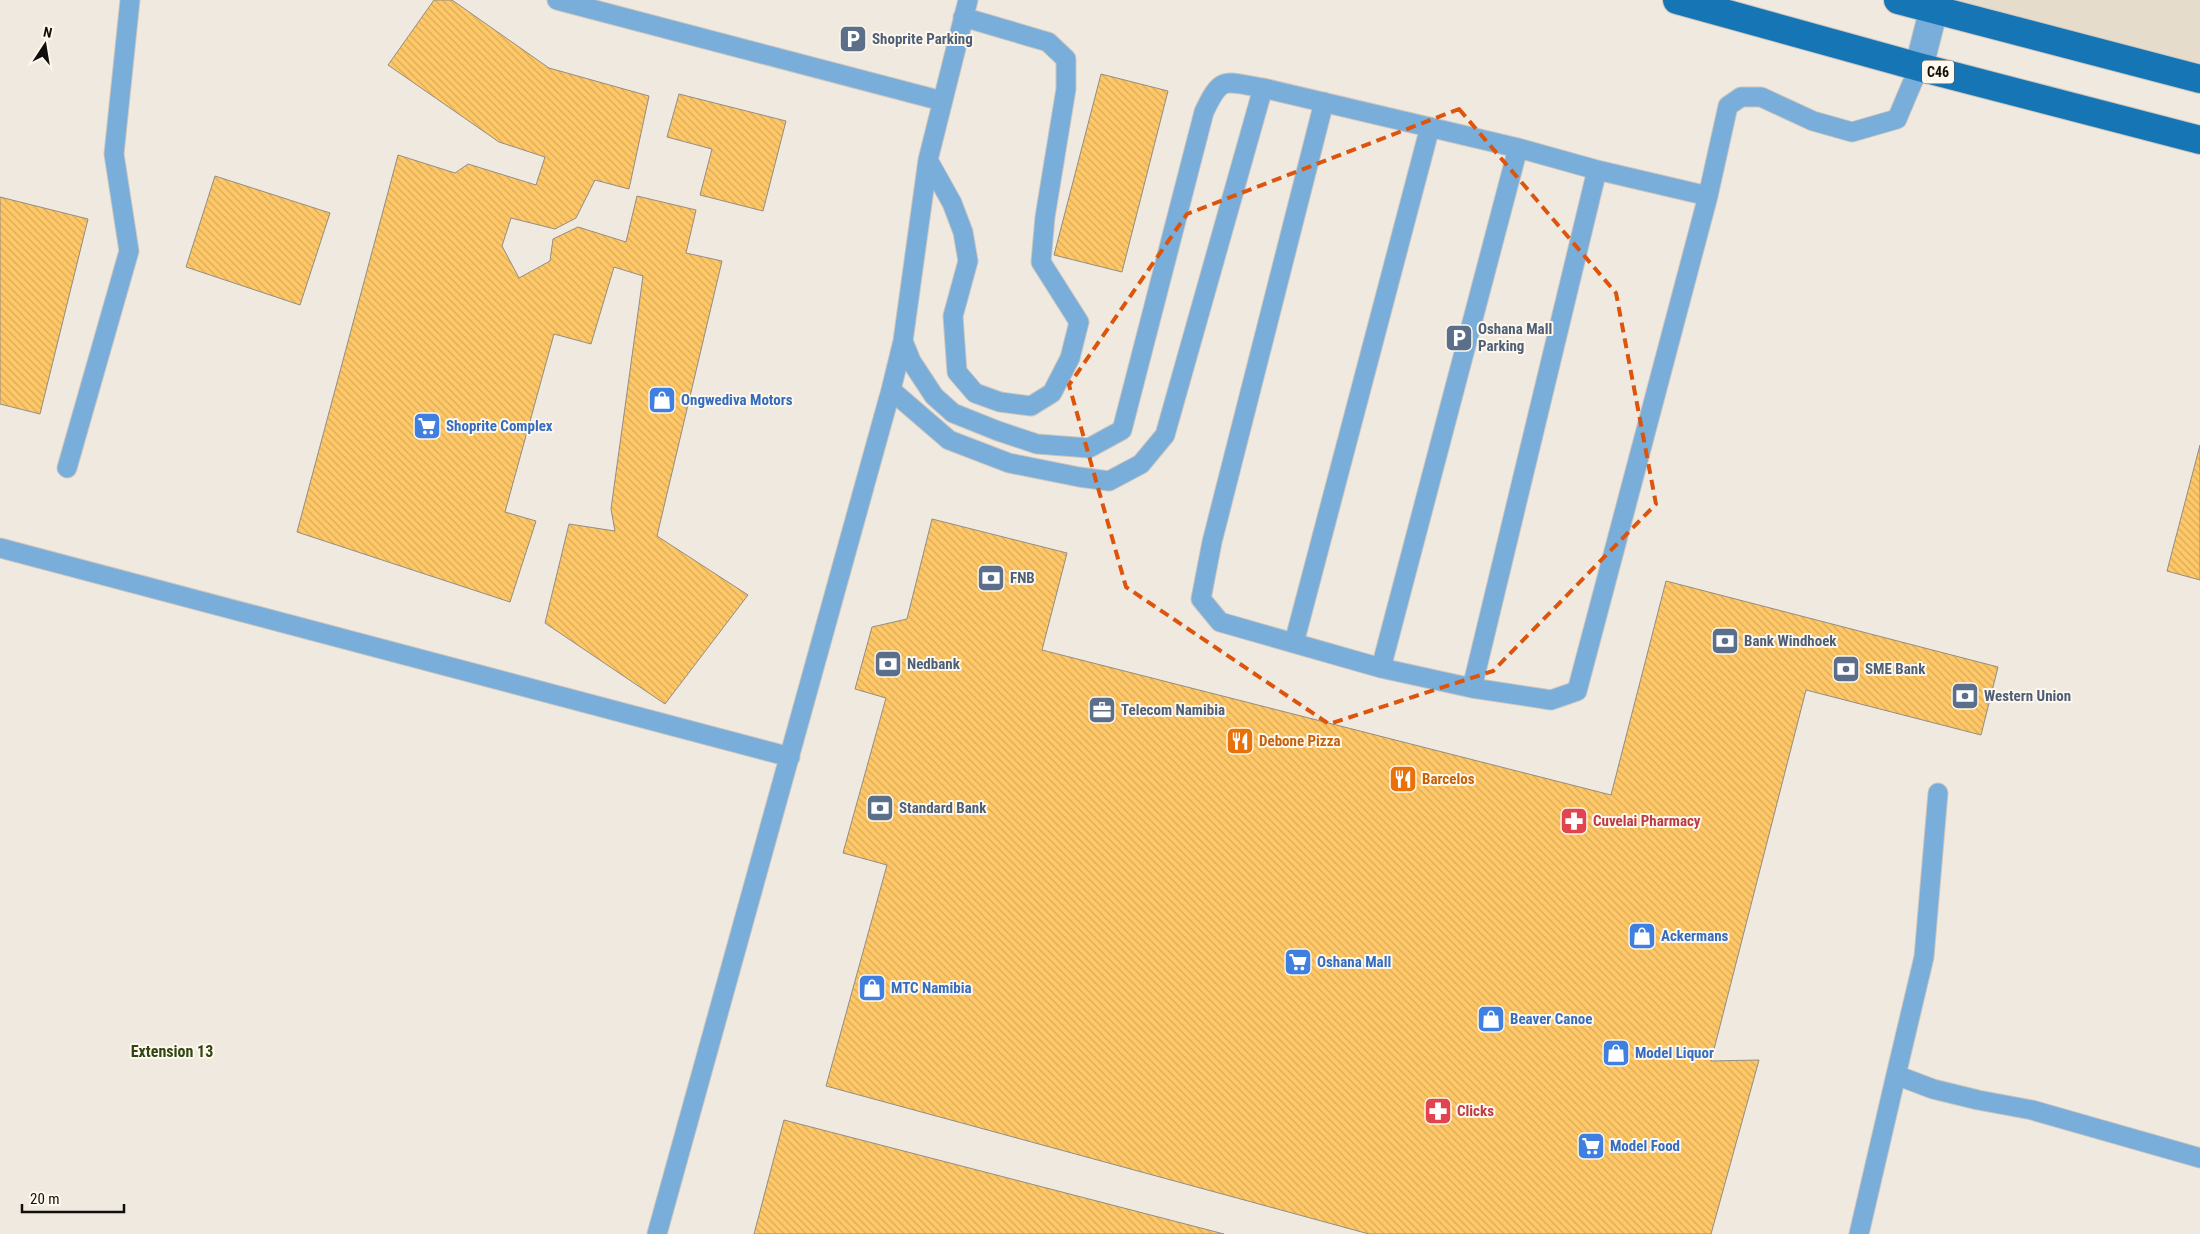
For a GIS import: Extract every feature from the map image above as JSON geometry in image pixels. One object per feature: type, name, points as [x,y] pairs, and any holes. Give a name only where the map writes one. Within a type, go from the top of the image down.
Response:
[{"type":"main road","name":"C46","points":[[1677,0],[1919,67],[2200,140]]},
{"type":"main road","points":[[1898,0],[1935,5],[2200,79]]},
{"type":"street","points":[[1919,67],[1935,5]]},
{"type":"lane","points":[[67,468],[130,251],[114,154],[130,0]]},
{"type":"lane","points":[[557,0],[942,101]]},
{"type":"lane","points":[[657,1234],[891,390],[903,341],[928,160],[966,9],[1048,42],[1066,59],[1066,89],[1045,216],[1041,262],[1079,322],[1070,358],[1052,393],[1031,406],[1000,402],[975,393],[958,372],[953,316],[968,261],[963,232],[952,203],[928,160]]},
{"type":"lane","points":[[1324,102],[1212,542],[1201,599],[1220,622],[1381,668],[1472,688],[1551,700],[1577,691],[1708,196],[1728,106],[1741,97],[1761,97],[1813,121],[1852,132],[1897,119],[1919,67]]},
{"type":"lane","points":[[903,341],[911,361],[934,396],[953,412],[998,431],[1037,444],[1089,448],[1122,430],[1204,112],[1215,88],[1225,82],[1263,88],[1430,127],[1518,148],[1597,170],[1708,196]]},
{"type":"lane","points":[[891,390],[949,440],[1008,463],[1110,481],[1141,464],[1165,435],[1263,88]]},
{"type":"lane","points":[[1294,643],[1430,127]]},
{"type":"lane","points":[[1381,668],[1518,148]]},
{"type":"lane","points":[[1472,688],[1597,170]]},
{"type":"lane","points":[[0,548],[790,757]]},
{"type":"lane","points":[[1859,1234],[1924,957],[1938,793]]},
{"type":"lane","points":[[1896,1075],[1933,1088],[1978,1100],[2032,1110],[2200,1158]]},
{"type":"highlighted area","points":[[1459,109],[1616,293],[1656,504],[1493,671],[1329,724],[1126,587],[1069,385],[1187,214]]},
{"type":"shaded area","points":[[1897,0],[2200,0],[2200,84]]},
{"type":"building","name":"Shoprite Complex","points":[[434,0],[452,0],[549,68],[649,96],[629,189],[595,180],[576,218],[555,229],[511,218],[502,246],[519,278],[550,261],[553,239],[578,227],[626,242],[637,196],[696,210],[686,253],[722,261],[657,536],[748,595],[665,704],[545,623],[569,524],[615,531],[611,509],[643,276],[614,267],[591,344],[554,334],[505,512],[536,521],[510,602],[297,532],[398,155],[455,173],[468,164],[536,185],[545,157],[499,142],[388,65]]},
{"type":"building","points":[[1101,74],[1168,91],[1122,272],[1054,255]]},
{"type":"building","points":[[679,94],[786,121],[763,211],[700,195],[712,149],[667,137]]},
{"type":"building","points":[[215,176],[330,213],[300,305],[186,267]]},
{"type":"building","points":[[0,197],[88,219],[40,414],[0,404]]},
{"type":"building","points":[[2200,445],[2200,580],[2167,571]]},
{"type":"building","name":"Oshana Mall","points":[[932,519],[1067,553],[1042,650],[1611,795],[1666,581],[1998,667],[1981,735],[1806,690],[1711,1061],[1759,1060],[1711,1234],[1369,1234],[826,1086],[887,865],[843,853],[886,698],[855,689],[872,627],[907,619]]},
{"type":"building","points":[[784,1120],[1224,1234],[754,1234]]},
{"type":"place","name":"Shoprite Parking","points":[[853,39]]},
{"type":"place","name":"Oshana Mall Parking","points":[[1459,338]]},
{"type":"place","name":"Ongwediva Motors","points":[[662,400]]},
{"type":"place","name":"Shoprite Complex","points":[[427,426]]},
{"type":"place","name":"FNB","points":[[991,578]]},
{"type":"place","name":"Bank Windhoek","points":[[1725,641]]},
{"type":"place","name":"Nedbank","points":[[888,664]]},
{"type":"place","name":"SME Bank","points":[[1846,669]]},
{"type":"place","name":"Western Union","points":[[1965,696]]},
{"type":"place","name":"Telecom Namibia","points":[[1102,710]]},
{"type":"place","name":"Debone Pizza","points":[[1240,741]]},
{"type":"place","name":"Barcelos","points":[[1403,779]]},
{"type":"place","name":"Standard Bank","points":[[880,808]]},
{"type":"place","name":"Cuvelai Pharmacy","points":[[1574,821]]},
{"type":"place","name":"Ackermans","points":[[1642,936]]},
{"type":"place","name":"Oshana Mall","points":[[1298,962]]},
{"type":"place","name":"MTC Namibia","points":[[872,988]]},
{"type":"place","name":"Beaver Canoe","points":[[1491,1019]]},
{"type":"place","name":"Model Liquor","points":[[1616,1053]]},
{"type":"place","name":"Clicks","points":[[1438,1111]]},
{"type":"place","name":"Model Food","points":[[1591,1146]]},
{"type":"district","name":"Extension 13","points":[[172,1051]]}]
